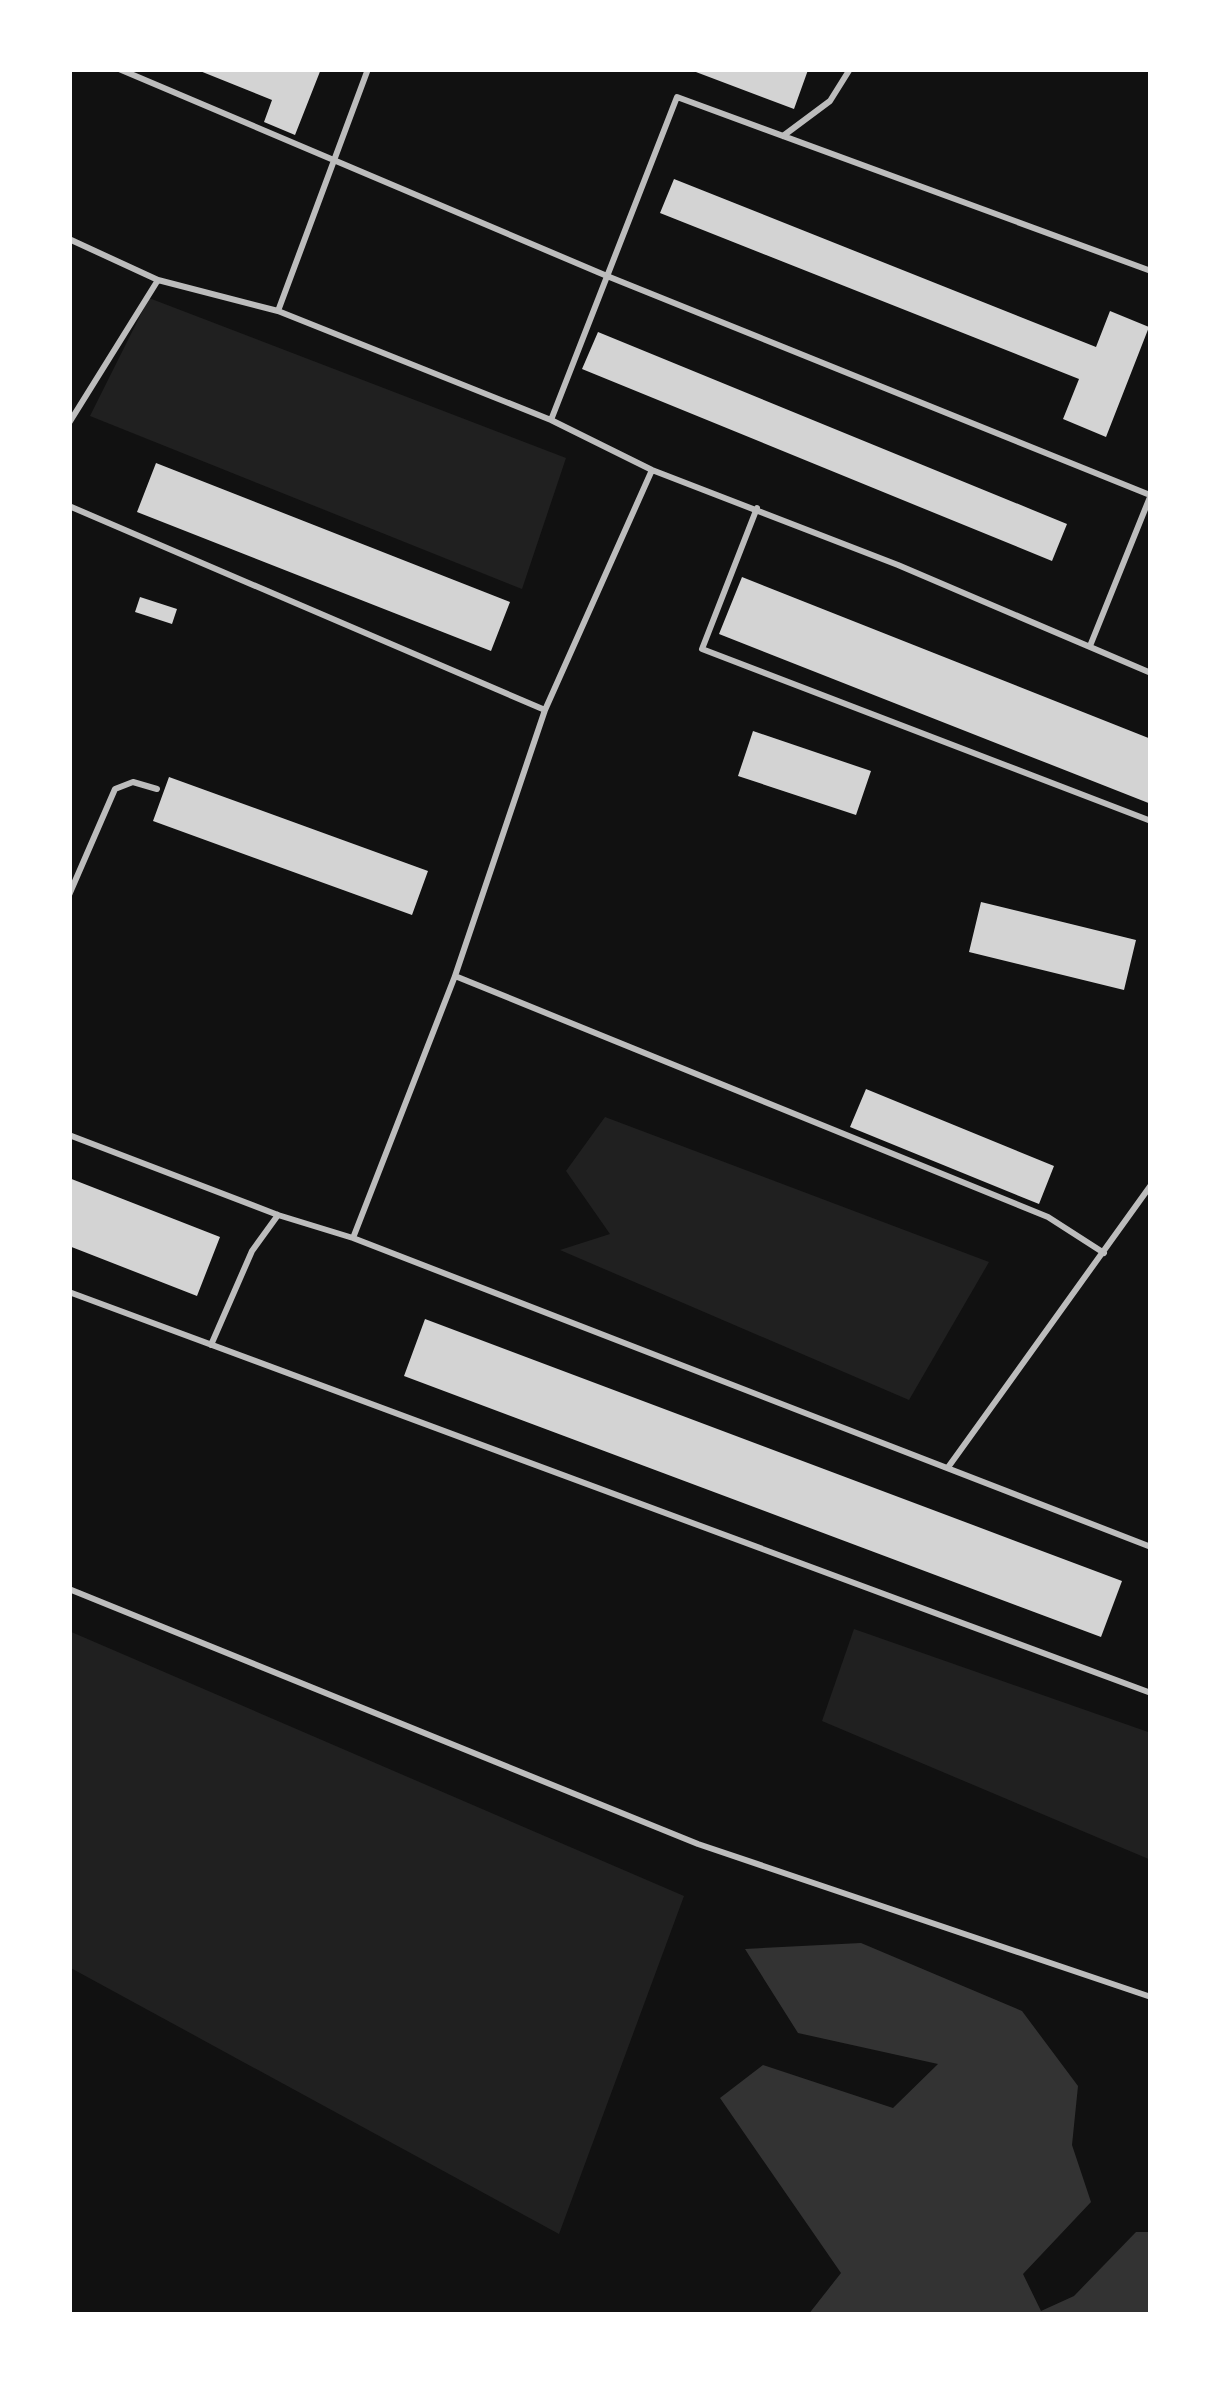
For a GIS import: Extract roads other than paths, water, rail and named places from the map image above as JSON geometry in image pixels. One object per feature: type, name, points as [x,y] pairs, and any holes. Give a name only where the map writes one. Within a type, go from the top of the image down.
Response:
[{"type":"lane","points":[[119,69],[607,276],[1151,494],[1089,647]]},
{"type":"lane","points":[[278,311],[368,69]]},
{"type":"lane","points":[[783,136],[830,101],[850,69]]},
{"type":"lane","points":[[551,420],[677,98],[1151,271]]},
{"type":"lane","points":[[69,239],[158,280],[278,311],[551,420],[652,470],[757,508],[1151,673]]},
{"type":"lane","points":[[69,423],[158,280]]},
{"type":"lane","points":[[353,1238],[455,976],[545,710],[652,470]]},
{"type":"lane","points":[[69,506],[545,710]]},
{"type":"lane","points":[[757,508],[702,649],[1151,821]]},
{"type":"lane","points":[[69,895],[115,789],[133,782],[158,789]]},
{"type":"lane","points":[[455,976],[1048,1217],[1104,1253]]},
{"type":"lane","points":[[69,1135],[278,1215],[353,1238],[1151,1547]]},
{"type":"lane","points":[[949,1466],[1151,1185]]},
{"type":"lane","points":[[1142,1201],[1151,1204]]},
{"type":"lane","points":[[211,1346],[252,1251],[278,1215]]},
{"type":"lane","points":[[69,1292],[1148,1692],[1151,1681]]},
{"type":"lane","points":[[69,1589],[698,1844],[1151,1997]]}]
